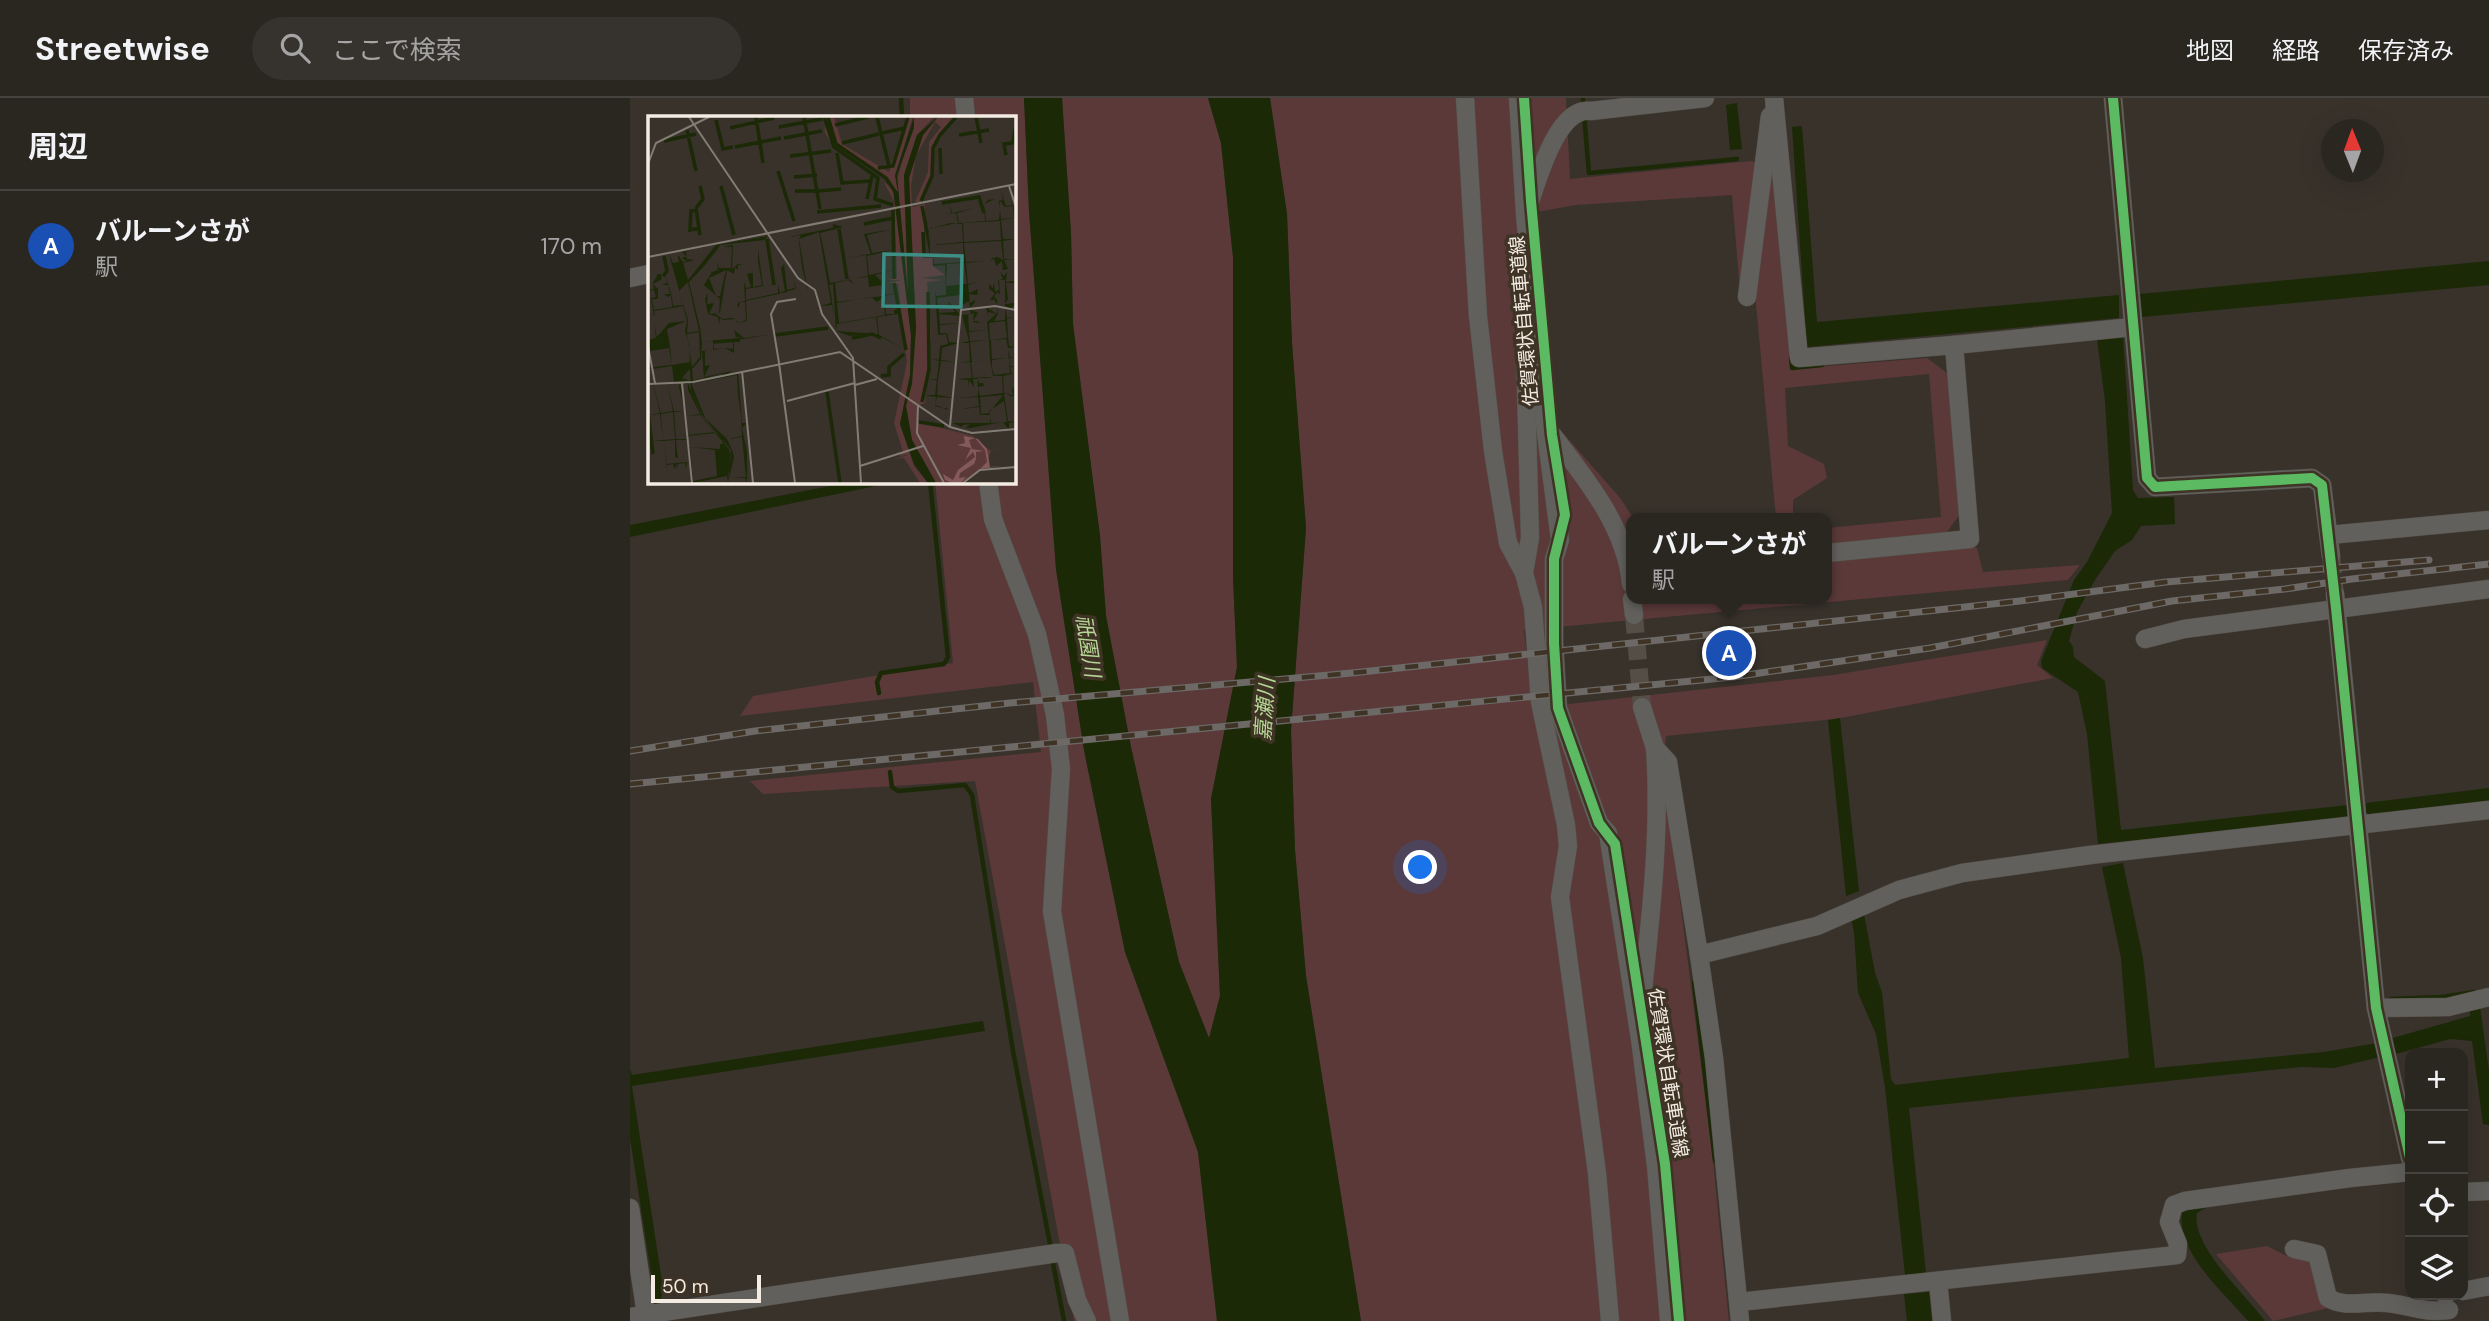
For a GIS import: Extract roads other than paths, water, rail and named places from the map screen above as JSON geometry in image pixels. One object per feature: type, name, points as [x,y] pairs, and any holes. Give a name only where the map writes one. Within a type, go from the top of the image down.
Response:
[{"type":"street","points":[[964,98],[966,116]]},
{"type":"street","points":[[1465,98],[1478,316],[1493,451],[1508,543],[1524,573],[1532,607],[1541,702],[1566,825],[1567,846],[1560,897],[1597,1173],[1610,1321]]},
{"type":"street","points":[[1518,98],[1536,334],[1560,540],[1554,559],[1554,643],[1558,708],[1599,823],[1608,833],[1618,912],[1640,1039],[1656,1166],[1669,1321]]},
{"type":"street","points":[[1525,215],[1557,133],[1572,115],[1591,104],[1705,98]]},
{"type":"street","points":[[1747,297],[1773,98]]},
{"type":"street","points":[[1773,98],[1799,358],[2108,330],[2132,312]]},
{"type":"street","points":[[2113,98],[2147,478],[2155,487],[2312,478],[2322,485],[2331,556]]},
{"type":"street","points":[[630,278],[648,274]]},
{"type":"street","points":[[1524,573],[1530,538],[1525,350],[1536,334]]},
{"type":"street","points":[[1832,553],[1970,539],[1954,345]]},
{"type":"street","points":[[1545,425],[1595,493],[1619,537],[1626,561]]},
{"type":"street","points":[[988,483],[993,519],[1037,634],[1055,715],[1061,769],[1052,911],[1120,1321]]},
{"type":"street","points":[[2329,535],[2489,520]]},
{"type":"street","points":[[2145,639],[2184,629],[2336,601],[2489,589]]},
{"type":"street","points":[[2336,601],[2376,1008],[2405,1137]]},
{"type":"street","points":[[1640,1039],[1655,864],[1658,794],[1656,748],[1642,707]]},
{"type":"street","points":[[1656,748],[1668,762],[1699,955],[1714,1058],[1740,1321]]},
{"type":"street","points":[[1699,955],[1817,926],[1899,890],[1962,873],[2111,853],[2358,814],[2489,810]]},
{"type":"street","points":[[2376,1008],[2448,1007],[2489,997]]},
{"type":"street","points":[[1739,1302],[2177,1255],[2178,1244],[2169,1222],[2174,1205],[2185,1201],[2405,1172]]},
{"type":"street","points":[[2468,1192],[2488,1191]]},
{"type":"street","points":[[630,1208],[648,1316],[1065,1253],[1077,1300],[1087,1321]]},
{"type":"street","points":[[2294,1249],[2317,1254],[2328,1298],[2339,1305],[2386,1302],[2428,1312],[2447,1303]]},
{"type":"street","points":[[1923,1283],[1942,1321]]},
{"type":"street","points":[[2468,1290],[2489,1286]]},
{"type":"water","points":[[1024,98],[1062,98],[1071,233],[1073,324],[1100,536],[1106,616],[1131,747],[1179,962],[1209,1038],[1220,996],[1211,799],[1237,667],[1233,578],[1233,257],[1221,143],[1208,98],[1270,98],[1287,214],[1292,343],[1306,528],[1291,730],[1295,850],[1306,976],[1361,1321],[1217,1321],[1198,1152],[1125,952],[1084,750],[1056,569],[1029,211]]},
{"type":"water","points":[[1737,103],[1742,149],[1730,150],[1726,105]]},
{"type":"water","points":[[1802,126],[1817,322],[2119,295],[2119,318],[1807,347],[1792,127]]},
{"type":"water","points":[[2489,261],[2489,285],[2142,317],[2140,294]]},
{"type":"water","points":[[2123,336],[2133,490],[2138,498],[2174,497],[2175,524],[2141,526],[2132,540],[2115,551],[2077,612],[2069,641],[2074,657],[2105,681],[2121,830],[2348,805],[2349,815],[2343,819],[2098,844],[2087,734],[2078,692],[2042,668],[2041,661],[2074,580],[2087,562],[2112,513],[2105,401],[2097,339]]},
{"type":"water","points":[[846,483],[890,483],[630,537],[630,525]]},
{"type":"water","points":[[1840,718],[1859,891],[1846,896],[1828,720]]},
{"type":"water","points":[[2489,788],[2489,803],[2370,816],[2366,812],[2366,803]]},
{"type":"water","points":[[2123,863],[2143,958],[2155,1068],[2324,1052],[2377,1043],[2380,1057],[2334,1068],[2301,1067],[1909,1108],[1926,1273],[1905,1275],[1885,1087],[1876,1034],[1858,993],[1851,918],[1864,914],[1875,973],[1882,992],[1891,1079],[1895,1085],[2129,1058],[2121,958],[2102,867]]},
{"type":"water","points":[[2480,1006],[2489,1071],[2489,1125],[2483,1124],[2472,1041],[2450,1039],[2417,1048],[2405,1048],[2405,1051],[2392,1055],[2389,1039],[2470,1016],[2470,1007]]},
{"type":"water","points":[[983,1021],[985,1031],[632,1086],[663,1288],[660,1304],[664,1321],[656,1321],[630,1138],[630,1069],[632,1075]]},
{"type":"water","points":[[2209,1206],[2197,1213],[2197,1226],[2202,1240],[2222,1270],[2265,1321],[2248,1321],[2204,1271],[2187,1243],[2182,1228],[2182,1213],[2191,1207]]},
{"type":"water","points":[[1929,1292],[1932,1321],[1907,1321],[1904,1294]]},
{"type":"waterway","points":[[901,98],[902,116]]},
{"type":"waterway","points":[[1584,115],[1589,173],[1737,159]]},
{"type":"waterway","points":[[1791,357],[1792,368],[1822,365]]},
{"type":"waterway","points":[[879,693],[877,682],[881,673],[944,664],[948,657],[930,483]]},
{"type":"waterway","points":[[890,772],[892,787],[898,791],[965,785],[972,795],[1013,1051],[1051,1249]]},
{"type":"waterway","points":[[1694,982],[1715,1161]]},
{"type":"waterway","points":[[2391,999],[2442,997],[2474,992]]},
{"type":"waterway","points":[[1052,1258],[1064,1321]]},
{"type":"tunnel","points":[[2331,556],[2335,594]]},
{"type":"tunnel","points":[[1634,615],[1642,707]]},
{"type":"railway","points":[[630,751],[755,731],[1010,703],[1352,673],[2020,601],[2166,582],[2429,560]]},
{"type":"railway","points":[[630,784],[1733,677],[1930,648],[2172,601],[2489,564]]},
{"type":"place","name":"バルーンさが","points":[[1729,653]]},
{"type":"water label","name":"祇園川","points":[[1088,646]]},
{"type":"water label","name":"嘉瀬川","points":[[1265,709]]}]
